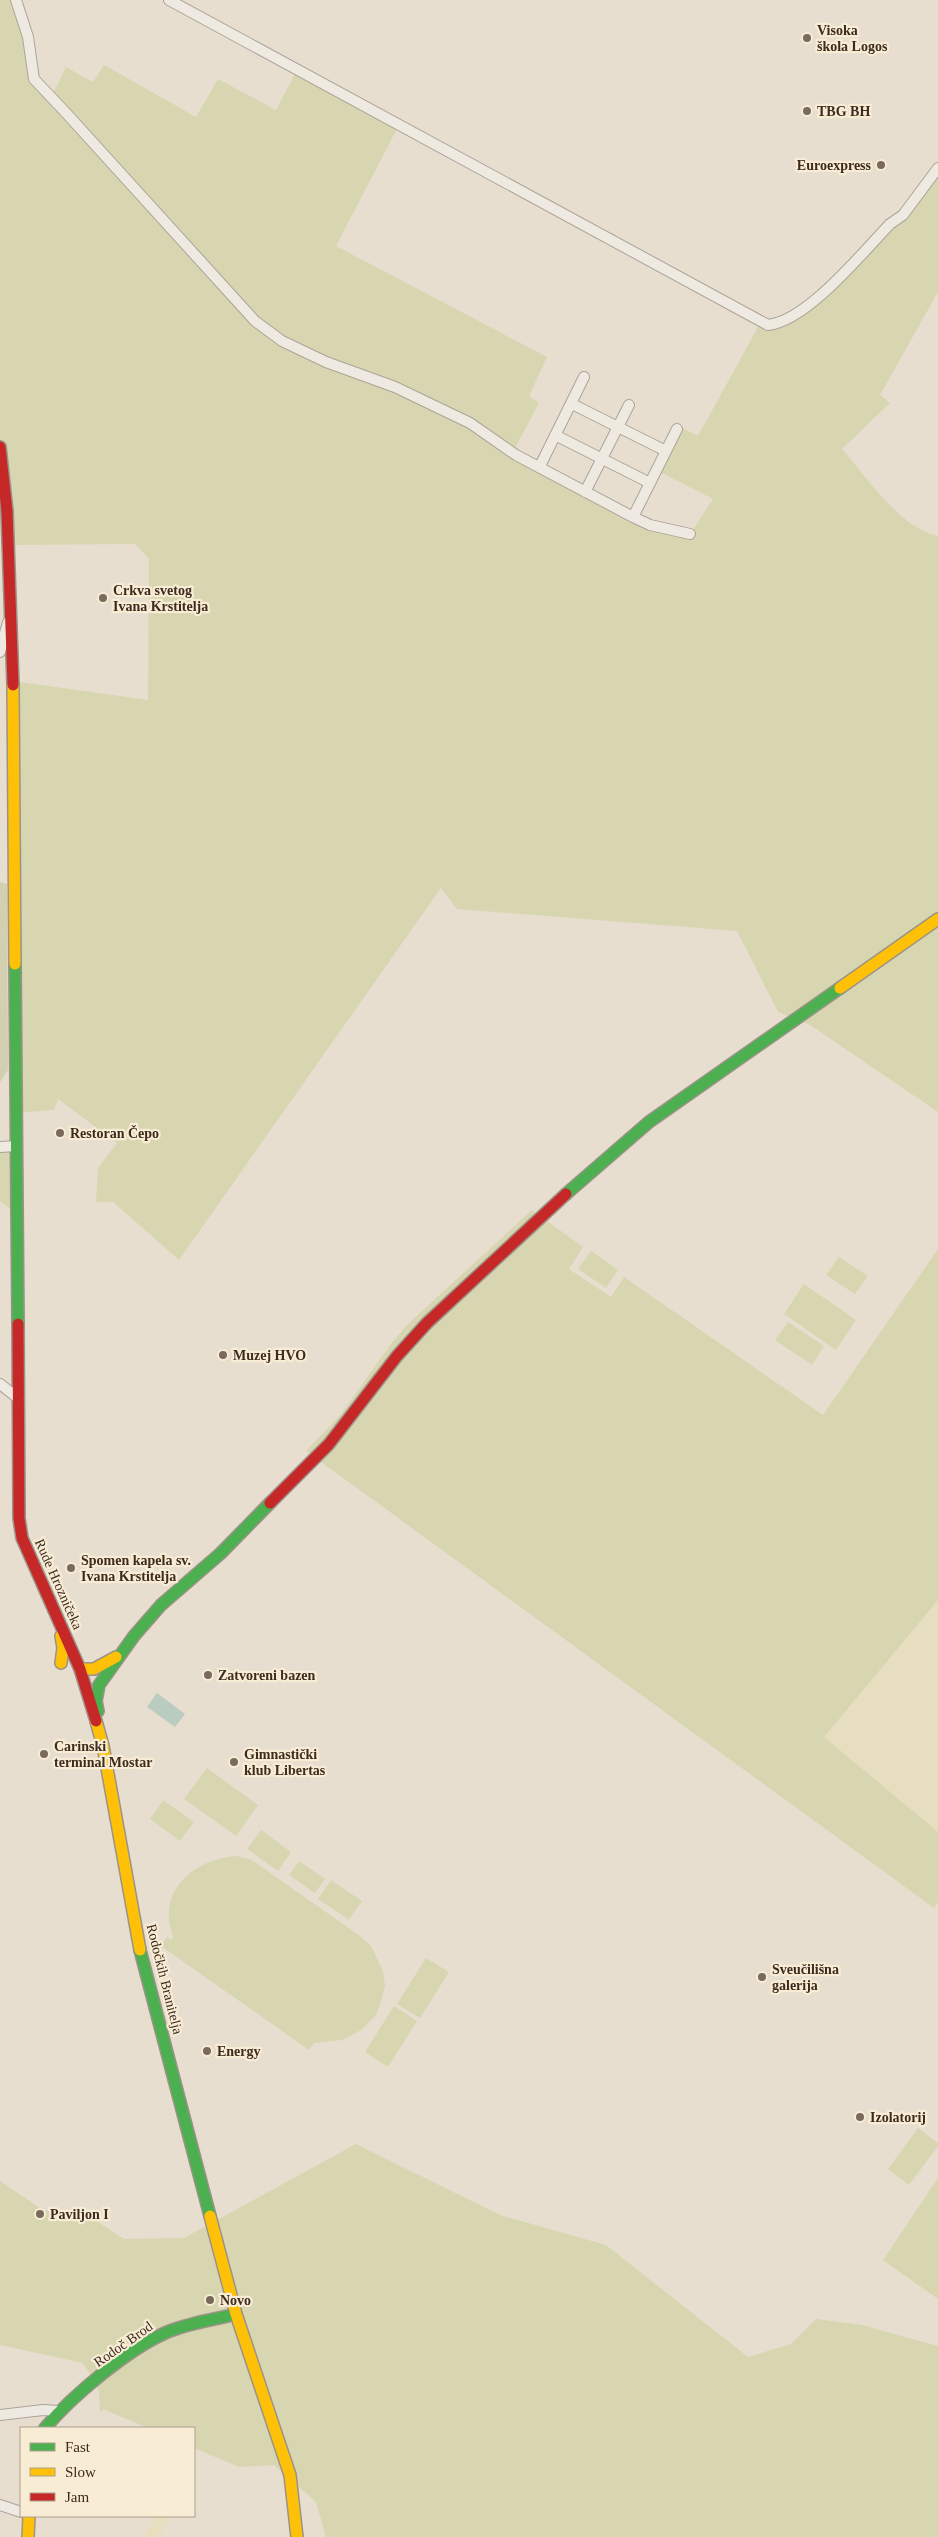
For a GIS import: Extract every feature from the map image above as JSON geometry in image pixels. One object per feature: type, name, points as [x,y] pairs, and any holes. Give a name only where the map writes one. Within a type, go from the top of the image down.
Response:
[{"type":"street","points":[[16,0],[28,37],[34,79],[39,86],[67,114],[255,321],[298,350],[375,378],[470,423],[495,442],[585,492],[650,525],[690,534]]},
{"type":"street","points":[[169,0],[768,325],[781,324],[822,293],[890,224],[903,215],[938,168]]},
{"type":"street","points":[[540,466],[584,377]]},
{"type":"street","points":[[572,404],[666,451]]},
{"type":"street","points":[[585,492],[629,405]]},
{"type":"street","points":[[633,516],[677,429]]},
{"type":"street","points":[[555,435],[650,483]]},
{"type":"street","name":"Rude Hrozničeka","points":[[0,447],[10,616],[15,763],[19,1518],[22,1538],[41,1588],[71,1649]]},
{"type":"street","points":[[0,652],[10,616]]},
{"type":"street","points":[[101,1740],[96,1700],[99,1685],[121,1654],[161,1605],[187,1580],[221,1553],[329,1444],[397,1356],[426,1323],[571,1189],[656,1117],[938,919]]},
{"type":"street","points":[[0,1147],[17,1146]]},
{"type":"street","points":[[0,1384],[19,1399]]},
{"type":"street","points":[[58,1623],[63,1642],[61,1663]]},
{"type":"street","name":"Rodočkih Branitelja","points":[[71,1649],[84,1681],[101,1740],[141,1953],[236,2314],[290,2475],[297,2537]]},
{"type":"street","points":[[80,1669],[94,1669],[121,1654]]},
{"type":"street","points":[[84,1681],[92,1682],[104,1676]]},
{"type":"street","name":"Rodoč Brod","points":[[46,2427],[59,2411],[151,2340],[176,2329],[236,2314]]},
{"type":"street","points":[[0,2414],[43,2410],[59,2411]]},
{"type":"street","points":[[0,2505],[20,2512]]},
{"type":"street","points":[[28,2537],[29,2517]]},
{"type":"shaded area","points":[[0,0],[16,0],[31,65],[51,98],[66,67],[93,82],[104,65],[196,117],[218,79],[276,110],[297,70],[399,125],[336,246],[547,357],[529,396],[539,403],[513,452],[633,517],[690,534],[713,499],[656,470],[678,426],[698,436],[758,327],[781,324],[800,312],[890,224],[938,168],[938,292],[880,395],[890,403],[842,449],[898,513],[924,532],[938,536],[938,1112],[810,1025],[778,1012],[737,931],[457,909],[441,888],[179,1260],[113,1202],[96,1202],[98,1168],[117,1143],[58,1099],[54,1110],[16,1113],[13,681],[148,700],[149,559],[135,544],[10,545],[4,458],[0,439]]},
{"type":"shaded area","points":[[0,882],[7,884],[8,1070],[0,1082]]},
{"type":"shaded area","points":[[17,1146],[10,1209],[0,1201],[0,1147]]},
{"type":"shaded area","points":[[532,1210],[583,1247],[569,1269],[611,1297],[624,1277],[823,1415],[938,1249],[938,1600],[824,1737],[938,1832],[938,1902],[934,1908],[306,1451],[341,1414],[393,1341],[409,1323]]},
{"type":"shaded area","points":[[591,1251],[618,1270],[606,1288],[578,1269]]},
{"type":"shaded area","points":[[839,1257],[868,1276],[855,1294],[826,1275]]},
{"type":"shaded area","points":[[804,1284],[856,1320],[836,1350],[784,1314]]},
{"type":"shaded area","points":[[788,1322],[824,1346],[812,1365],[775,1340]]},
{"type":"shaded area","points":[[938,1600],[938,1832],[824,1737]]},
{"type":"shaded area","points":[[157,1693],[185,1714],[175,1727],[147,1707]]},
{"type":"shaded area","points":[[207,1768],[258,1805],[236,1836],[184,1799]]},
{"type":"shaded area","points":[[163,1800],[194,1822],[180,1841],[150,1819]]},
{"type":"shaded area","points":[[261,1830],[291,1852],[278,1871],[247,1849]]},
{"type":"shaded area","points":[[238,1856],[252,1860],[360,1936],[371,1946],[383,1971],[385,1986],[376,2015],[361,2030],[342,2040],[314,2043],[309,2050],[161,1946],[167,1937],[171,1940],[173,1937],[169,1920],[170,1905],[174,1892],[183,1880],[194,1870],[207,1863],[222,1858]]},
{"type":"shaded area","points":[[299,1861],[325,1879],[315,1893],[289,1875]]},
{"type":"shaded area","points":[[331,1880],[362,1901],[349,1920],[318,1899]]},
{"type":"shaded area","points":[[426,1958],[449,1972],[420,2018],[397,2004]]},
{"type":"shaded area","points":[[394,2006],[417,2021],[388,2067],[365,2052]]},
{"type":"shaded area","points":[[918,2128],[938,2143],[938,2146],[909,2185],[888,2169]]},
{"type":"shaded area","points":[[356,2144],[500,2215],[606,2245],[748,2357],[791,2344],[816,2319],[862,2325],[938,2346],[938,2537],[326,2537],[316,2502],[274,2465],[239,2467],[195,2448],[195,2427],[146,2427],[103,2409],[100,2413],[99,2390],[83,2363],[0,2345],[0,2181],[43,2210],[89,2216],[124,2239],[184,2238]]},
{"type":"shaded area","points":[[938,2178],[938,2299],[883,2260]]},
{"type":"shaded area","points":[[155,2517],[171,2517],[158,2537],[143,2537]]},
{"type":"traffic: fast","points":[[15,964],[18,1324]]},
{"type":"traffic: fast","points":[[566,1194],[649,1122],[840,988]]},
{"type":"traffic: fast","points":[[98,1711],[96,1701],[99,1685],[134,1636],[161,1605],[221,1553],[270,1503]]},
{"type":"traffic: fast","points":[[140,1950],[210,2216]]},
{"type":"traffic: fast","points":[[46,2427],[85,2388],[117,2362],[150,2341],[182,2327],[236,2314]]},
{"type":"traffic: slow","points":[[13,685],[15,964]]},
{"type":"traffic: slow","points":[[840,988],[938,919]]},
{"type":"traffic: slow","points":[[61,1636],[63,1648],[61,1663]]},
{"type":"traffic: slow","points":[[80,1669],[94,1669],[116,1657]]},
{"type":"traffic: slow","points":[[96,1721],[103,1746],[140,1950]]},
{"type":"traffic: slow","points":[[210,2216],[236,2314],[290,2475],[297,2537]]},
{"type":"traffic: slow","points":[[28,2537],[29,2517]]},
{"type":"traffic: jam","points":[[0,447],[7,511],[13,685]]},
{"type":"traffic: jam","points":[[270,1503],[329,1444],[397,1356],[427,1323],[566,1194]]},
{"type":"traffic: jam","points":[[18,1324],[19,1518],[22,1538],[80,1669],[96,1721]]},
{"type":"place","name":"Visoka škola Logos","points":[[807,38]]},
{"type":"place","name":"TBG BH","points":[[807,111]]},
{"type":"place","name":"Euroexpress","points":[[881,165]]},
{"type":"place","name":"Crkva svetog Ivana Krstitelja","points":[[103,598]]},
{"type":"place","name":"Restoran Čepo","points":[[60,1133]]},
{"type":"place","name":"Muzej HVO","points":[[223,1355]]},
{"type":"place","name":"Spomen kapela sv. Ivana Krstitelja","points":[[71,1568]]},
{"type":"place","name":"Zatvoreni bazen","points":[[208,1675]]},
{"type":"place","name":"Carinski terminal Mostar","points":[[44,1754]]},
{"type":"place","name":"Gimnastički klub Libertas","points":[[234,1762]]},
{"type":"place","name":"Sveučilišna galerija","points":[[762,1977]]},
{"type":"place","name":"Energy","points":[[207,2051]]},
{"type":"place","name":"Izolatorij","points":[[860,2117]]},
{"type":"place","name":"Paviljon I","points":[[40,2214]]},
{"type":"place","name":"Novo","points":[[210,2300]]}]
